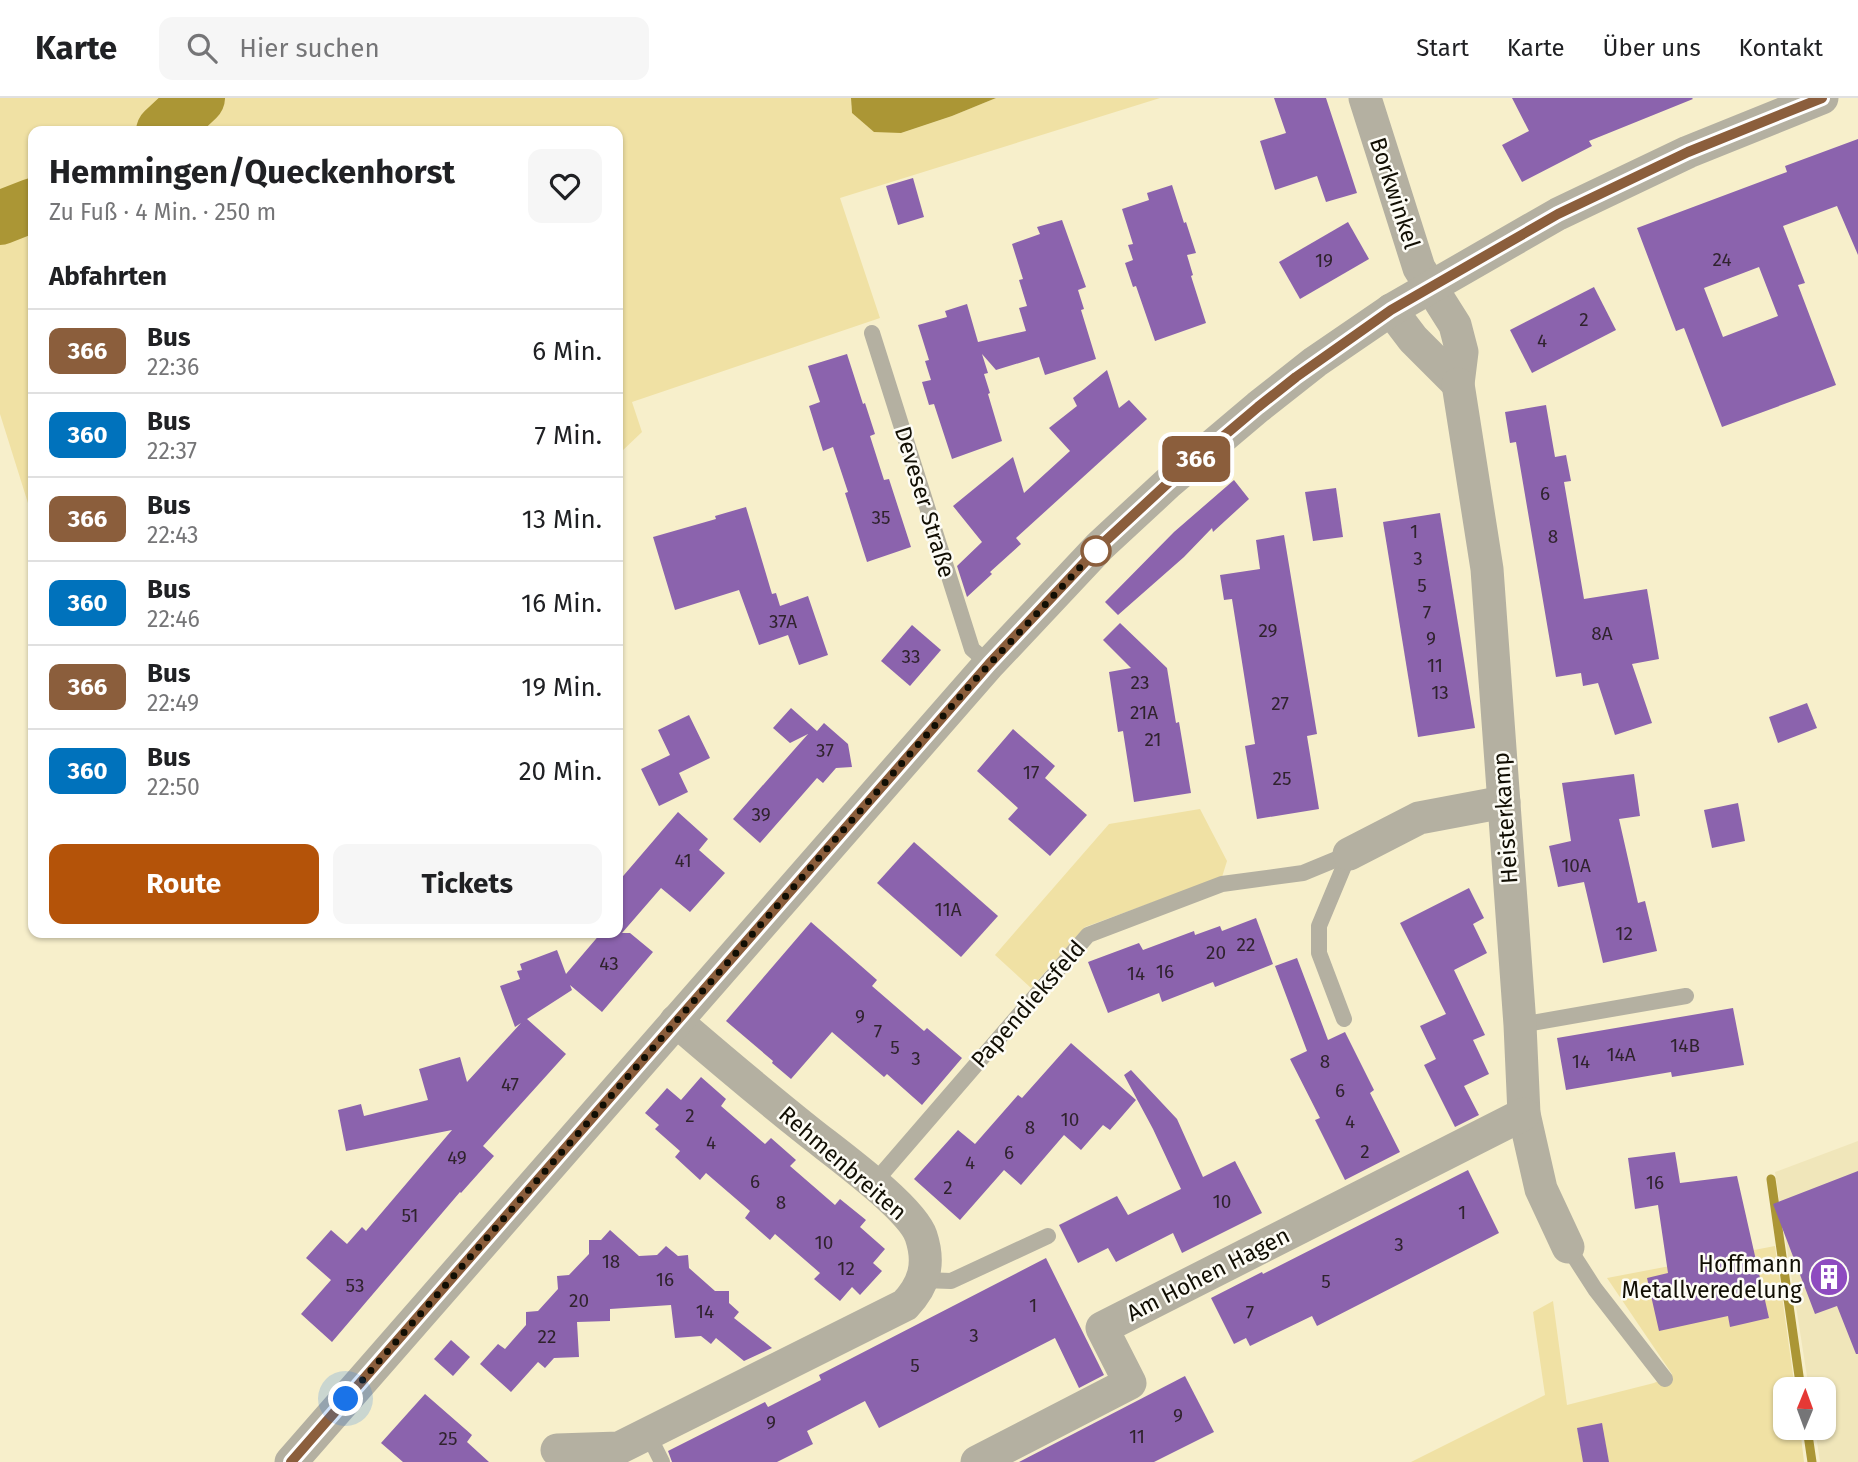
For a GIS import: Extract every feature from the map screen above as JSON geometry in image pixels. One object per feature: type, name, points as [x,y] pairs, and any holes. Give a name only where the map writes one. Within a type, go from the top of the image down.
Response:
[{"type":"street","name":"Borkwinkel","points":[[1365,98],[1419,268],[1431,286]]},
{"type":"street","points":[[291,1462],[989,664],[1100,546],[1168,483],[1306,370],[1391,310],[1431,286],[1569,208],[1688,152],[1822,98]]},
{"type":"street","name":"Heisterkamp","points":[[1431,286],[1455,325],[1462,352],[1458,383],[1488,569],[1524,1114],[1541,1189],[1567,1247]]},
{"type":"street","points":[[1391,310],[1413,339],[1458,383]]},
{"type":"street","name":"Papendieksfeld","points":[[1349,854],[1419,818],[1504,802]]},
{"type":"street","name":"Rehmenbreiten","points":[[676,1021],[908,1215],[920,1234],[926,1259],[923,1280]]},
{"type":"street","name":"Am Hohen Hagen","points":[[977,1462],[1130,1383],[1102,1328],[1524,1114]]},
{"type":"street","points":[[554,1456],[619,1448],[655,1448],[905,1305],[916,1294],[923,1280]]},
{"type":"lane","name":"Deveser Straße","points":[[872,333],[972,649],[989,664]]},
{"type":"lane","points":[[1344,1019],[1320,953],[1319,926],[1349,854]]},
{"type":"lane","name":"Papendieksfeld","points":[[873,1184],[1088,935],[1222,884],[1303,873],[1349,854]]},
{"type":"lane","points":[[1520,1025],[1686,996]]},
{"type":"lane","points":[[923,1280],[951,1282],[1048,1236]]},
{"type":"lane","points":[[1567,1247],[1595,1289],[1665,1379]]},
{"type":"shaded area","points":[[0,98],[851,98],[852,113],[901,133],[996,98],[1160,98],[840,198],[880,318],[632,402],[642,432],[623,450],[623,126],[28,126],[28,503],[0,414]]},
{"type":"shaded area","points":[[851,98],[996,98],[901,133],[874,132],[852,113]]},
{"type":"shaded area","points":[[1200,809],[1227,861],[1222,877],[1085,927],[1031,988],[995,955],[1109,824]]},
{"type":"shaded area","points":[[1858,1141],[1858,1462],[1820,1462],[1817,1440],[1836,1440],[1836,1377],[1807,1377],[1775,1172]]},
{"type":"shaded area","points":[[1775,1246],[1793,1377],[1773,1377],[1773,1440],[1801,1440],[1804,1462],[1411,1462],[1545,1395],[1533,1312],[1553,1301],[1567,1405],[1654,1383],[1672,1374],[1607,1278]]},
{"type":"building","points":[[1274,98],[1326,98],[1357,193],[1326,202],[1317,176],[1275,190],[1260,141],[1286,133]]},
{"type":"building","points":[[1512,98],[1693,99],[1589,141],[1592,146],[1522,182],[1502,145],[1529,131]]},
{"type":"building","points":[[1858,139],[1858,255],[1837,206],[1783,226],[1805,283],[1798,285],[1836,385],[1722,427],[1684,328],[1676,331],[1637,228],[1787,172],[1785,166]],"holes":[[[1759,267],[1778,316],[1723,337],[1704,288]]]},
{"type":"building","points":[[913,178],[924,217],[898,225],[886,186]]},
{"type":"building","points":[[1172,185],[1196,253],[1187,255],[1206,323],[1155,341],[1125,263],[1133,260],[1128,245],[1133,244],[1122,209],[1149,200],[1147,193]]},
{"type":"building","points":[[1062,220],[1086,287],[1078,290],[1084,309],[1081,310],[1096,359],[1045,375],[1039,357],[996,370],[982,354],[988,373],[984,374],[990,393],[988,394],[1002,441],[952,459],[934,404],[929,405],[922,382],[931,380],[925,361],[929,360],[918,325],[947,317],[945,311],[967,304],[978,342],[1026,331],[1019,308],[1027,306],[1019,280],[1023,279],[1012,244],[1040,234],[1037,227]]},
{"type":"building","points":[[1348,222],[1369,259],[1300,299],[1279,262]]},
{"type":"building","points":[[1594,287],[1616,330],[1532,373],[1510,330]]},
{"type":"building","points":[[847,354],[875,434],[870,436],[884,480],[889,479],[911,547],[867,562],[833,447],[823,451],[809,406],[820,402],[808,366]]},
{"type":"building","points":[[1107,370],[1119,408],[1129,400],[1147,419],[1016,538],[1021,544],[967,597],[957,566],[982,542],[953,506],[1013,457],[1024,493],[1070,451],[1049,428],[1077,406],[1073,398]]},
{"type":"building","points":[[1546,405],[1555,457],[1566,455],[1571,481],[1564,482],[1584,599],[1647,589],[1659,659],[1632,664],[1652,723],[1615,735],[1598,683],[1583,686],[1581,673],[1556,677],[1516,442],[1510,443],[1505,412]]},
{"type":"building","points":[[1234,480],[1249,499],[1213,532],[1212,528],[1184,557],[1118,615],[1105,602],[1174,532]]},
{"type":"building","points":[[1336,488],[1343,537],[1313,541],[1305,492]]},
{"type":"building","points":[[746,507],[772,594],[776,593],[780,606],[808,596],[828,655],[799,665],[788,635],[759,645],[739,590],[675,610],[653,537],[716,519],[715,516]]},
{"type":"building","points":[[1440,513],[1475,728],[1418,737],[1383,522]]},
{"type":"building","points":[[1284,535],[1317,734],[1307,736],[1319,809],[1257,819],[1245,746],[1255,744],[1232,599],[1224,600],[1220,575],[1260,569],[1256,540]]},
{"type":"building","points":[[1120,623],[1167,668],[1191,793],[1134,802],[1123,731],[1118,732],[1109,672],[1131,668],[1103,640]]},
{"type":"building","points":[[912,625],[941,650],[910,686],[881,661]]},
{"type":"building","points":[[1807,703],[1817,728],[1778,743],[1769,717]]},
{"type":"building","points":[[791,708],[817,731],[824,723],[848,744],[852,767],[836,768],[823,783],[817,778],[760,843],[733,819],[808,734],[790,743],[773,728]]},
{"type":"building","points":[[689,715],[710,758],[679,773],[688,792],[659,806],[641,769],[670,755],[658,730]]},
{"type":"building","points":[[1013,729],[1055,766],[1045,778],[1087,815],[1050,856],[1008,819],[1018,808],[977,771]]},
{"type":"building","points":[[1634,774],[1640,816],[1619,819],[1638,903],[1645,901],[1657,951],[1603,963],[1584,882],[1558,887],[1549,846],[1571,841],[1562,783]]},
{"type":"building","points":[[1738,803],[1745,841],[1712,848],[1704,810]]},
{"type":"building","points":[[678,812],[708,839],[699,850],[725,873],[690,912],[661,888],[623,932],[623,876]]},
{"type":"building","points":[[914,842],[998,916],[961,957],[877,883]]},
{"type":"building","points":[[1469,888],[1484,918],[1473,924],[1487,953],[1454,970],[1485,1035],[1473,1040],[1489,1074],[1464,1086],[1479,1115],[1455,1127],[1424,1065],[1436,1059],[1420,1026],[1446,1014],[1400,923]]},
{"type":"building","points":[[1256,918],[1273,964],[1215,987],[1213,982],[1162,1002],[1159,993],[1108,1013],[1088,962],[1139,943],[1143,950],[1194,931],[1195,935],[1220,926],[1222,931]]},
{"type":"building","points":[[811,922],[877,980],[872,986],[924,1031],[927,1028],[962,1058],[922,1105],[887,1074],[884,1077],[832,1032],[791,1079],[726,1021]]},
{"type":"building","points":[[623,933],[630,933],[653,952],[602,1012],[570,985],[572,990],[527,1019],[566,1054],[483,1146],[494,1156],[332,1342],[301,1314],[331,1280],[306,1258],[331,1230],[347,1244],[362,1227],[366,1231],[452,1130],[346,1151],[338,1110],[361,1104],[364,1116],[428,1100],[419,1069],[460,1057],[467,1082],[521,1023],[515,1027],[500,986],[520,979],[517,971],[522,970],[520,964],[557,950],[566,974],[597,938],[623,938]]},
{"type":"building","points":[[1297,958],[1328,1040],[1345,1032],[1374,1090],[1370,1093],[1400,1152],[1345,1180],[1315,1120],[1320,1118],[1290,1059],[1307,1051],[1275,966]]},
{"type":"building","points":[[1733,1008],[1744,1065],[1672,1077],[1671,1072],[1566,1090],[1557,1038]]},
{"type":"building","points":[[1071,1043],[1136,1100],[1110,1130],[1103,1125],[1081,1150],[1064,1135],[1021,1185],[1004,1170],[960,1220],[914,1179],[958,1130],[975,1144],[1018,1095],[1022,1098]]},
{"type":"building","points":[[1131,1070],[1177,1119],[1203,1177],[1235,1161],[1262,1213],[1182,1253],[1173,1233],[1116,1262],[1108,1248],[1078,1263],[1059,1225],[1117,1196],[1128,1215],[1181,1189],[1124,1075]]},
{"type":"building","points":[[701,1077],[726,1099],[721,1106],[765,1144],[771,1138],[796,1160],[790,1166],[835,1205],[840,1199],[866,1220],[860,1227],[885,1249],[873,1263],[882,1271],[860,1295],[852,1287],[840,1301],[814,1279],[820,1273],[775,1234],[770,1240],[745,1218],[750,1211],[706,1173],[700,1180],[675,1157],[680,1151],[655,1129],[659,1125],[645,1113],[667,1088],[681,1100]]},
{"type":"building","points":[[1675,1152],[1680,1183],[1737,1176],[1769,1318],[1730,1327],[1728,1316],[1659,1331],[1647,1278],[1668,1273],[1658,1205],[1635,1209],[1628,1158]]},
{"type":"building","points":[[1468,1170],[1499,1233],[1317,1326],[1312,1316],[1250,1346],[1246,1338],[1234,1344],[1211,1298]]},
{"type":"building","name":"Hoffmann Metallveredelung","points":[[1858,1171],[1856,1354],[1837,1306],[1815,1314],[1773,1204]]},
{"type":"building","points":[[610,1230],[639,1256],[657,1255],[666,1246],[678,1256],[688,1255],[689,1268],[715,1291],[729,1291],[729,1303],[739,1312],[734,1318],[772,1348],[744,1361],[716,1338],[711,1344],[701,1336],[675,1338],[671,1305],[610,1309],[610,1321],[577,1322],[579,1357],[554,1358],[545,1368],[538,1362],[511,1392],[480,1364],[498,1344],[505,1349],[526,1325],[526,1312],[538,1311],[558,1289],[557,1276],[569,1275],[589,1254],[589,1240],[601,1240]]},
{"type":"building","points":[[1046,1258],[1104,1375],[1079,1388],[1055,1338],[879,1428],[865,1401],[807,1431],[813,1444],[777,1462],[672,1462],[668,1451],[765,1402],[768,1407],[821,1380],[819,1375]]},
{"type":"building","points":[[451,1340],[470,1357],[453,1376],[434,1359]]},
{"type":"building","points":[[1185,1376],[1214,1432],[1154,1462],[1019,1462]]},
{"type":"building","points":[[425,1394],[472,1435],[467,1442],[489,1462],[403,1462],[381,1443]]},
{"type":"building","points":[[1602,1423],[1609,1462],[1583,1462],[1577,1428]]},
{"type":"waterway","points":[[168,126],[198,98]]},
{"type":"waterway","points":[[0,218],[28,207]]},
{"type":"waterway","points":[[1771,1179],[1799,1377]]},
{"type":"waterway","points":[[1809,1440],[1812,1462]]},
{"type":"bus line","name":"366","points":[[291,1462],[989,664],[1100,546],[1168,483],[1315,362],[1431,286],[1558,214],[1688,152],[1822,98]]},
{"type":"place","name":"Hoffmann Metallveredelung","points":[[1829,1277]]},
{"type":"route","points":[[346,1399],[972,683],[1100,546],[1096,551]]}]
